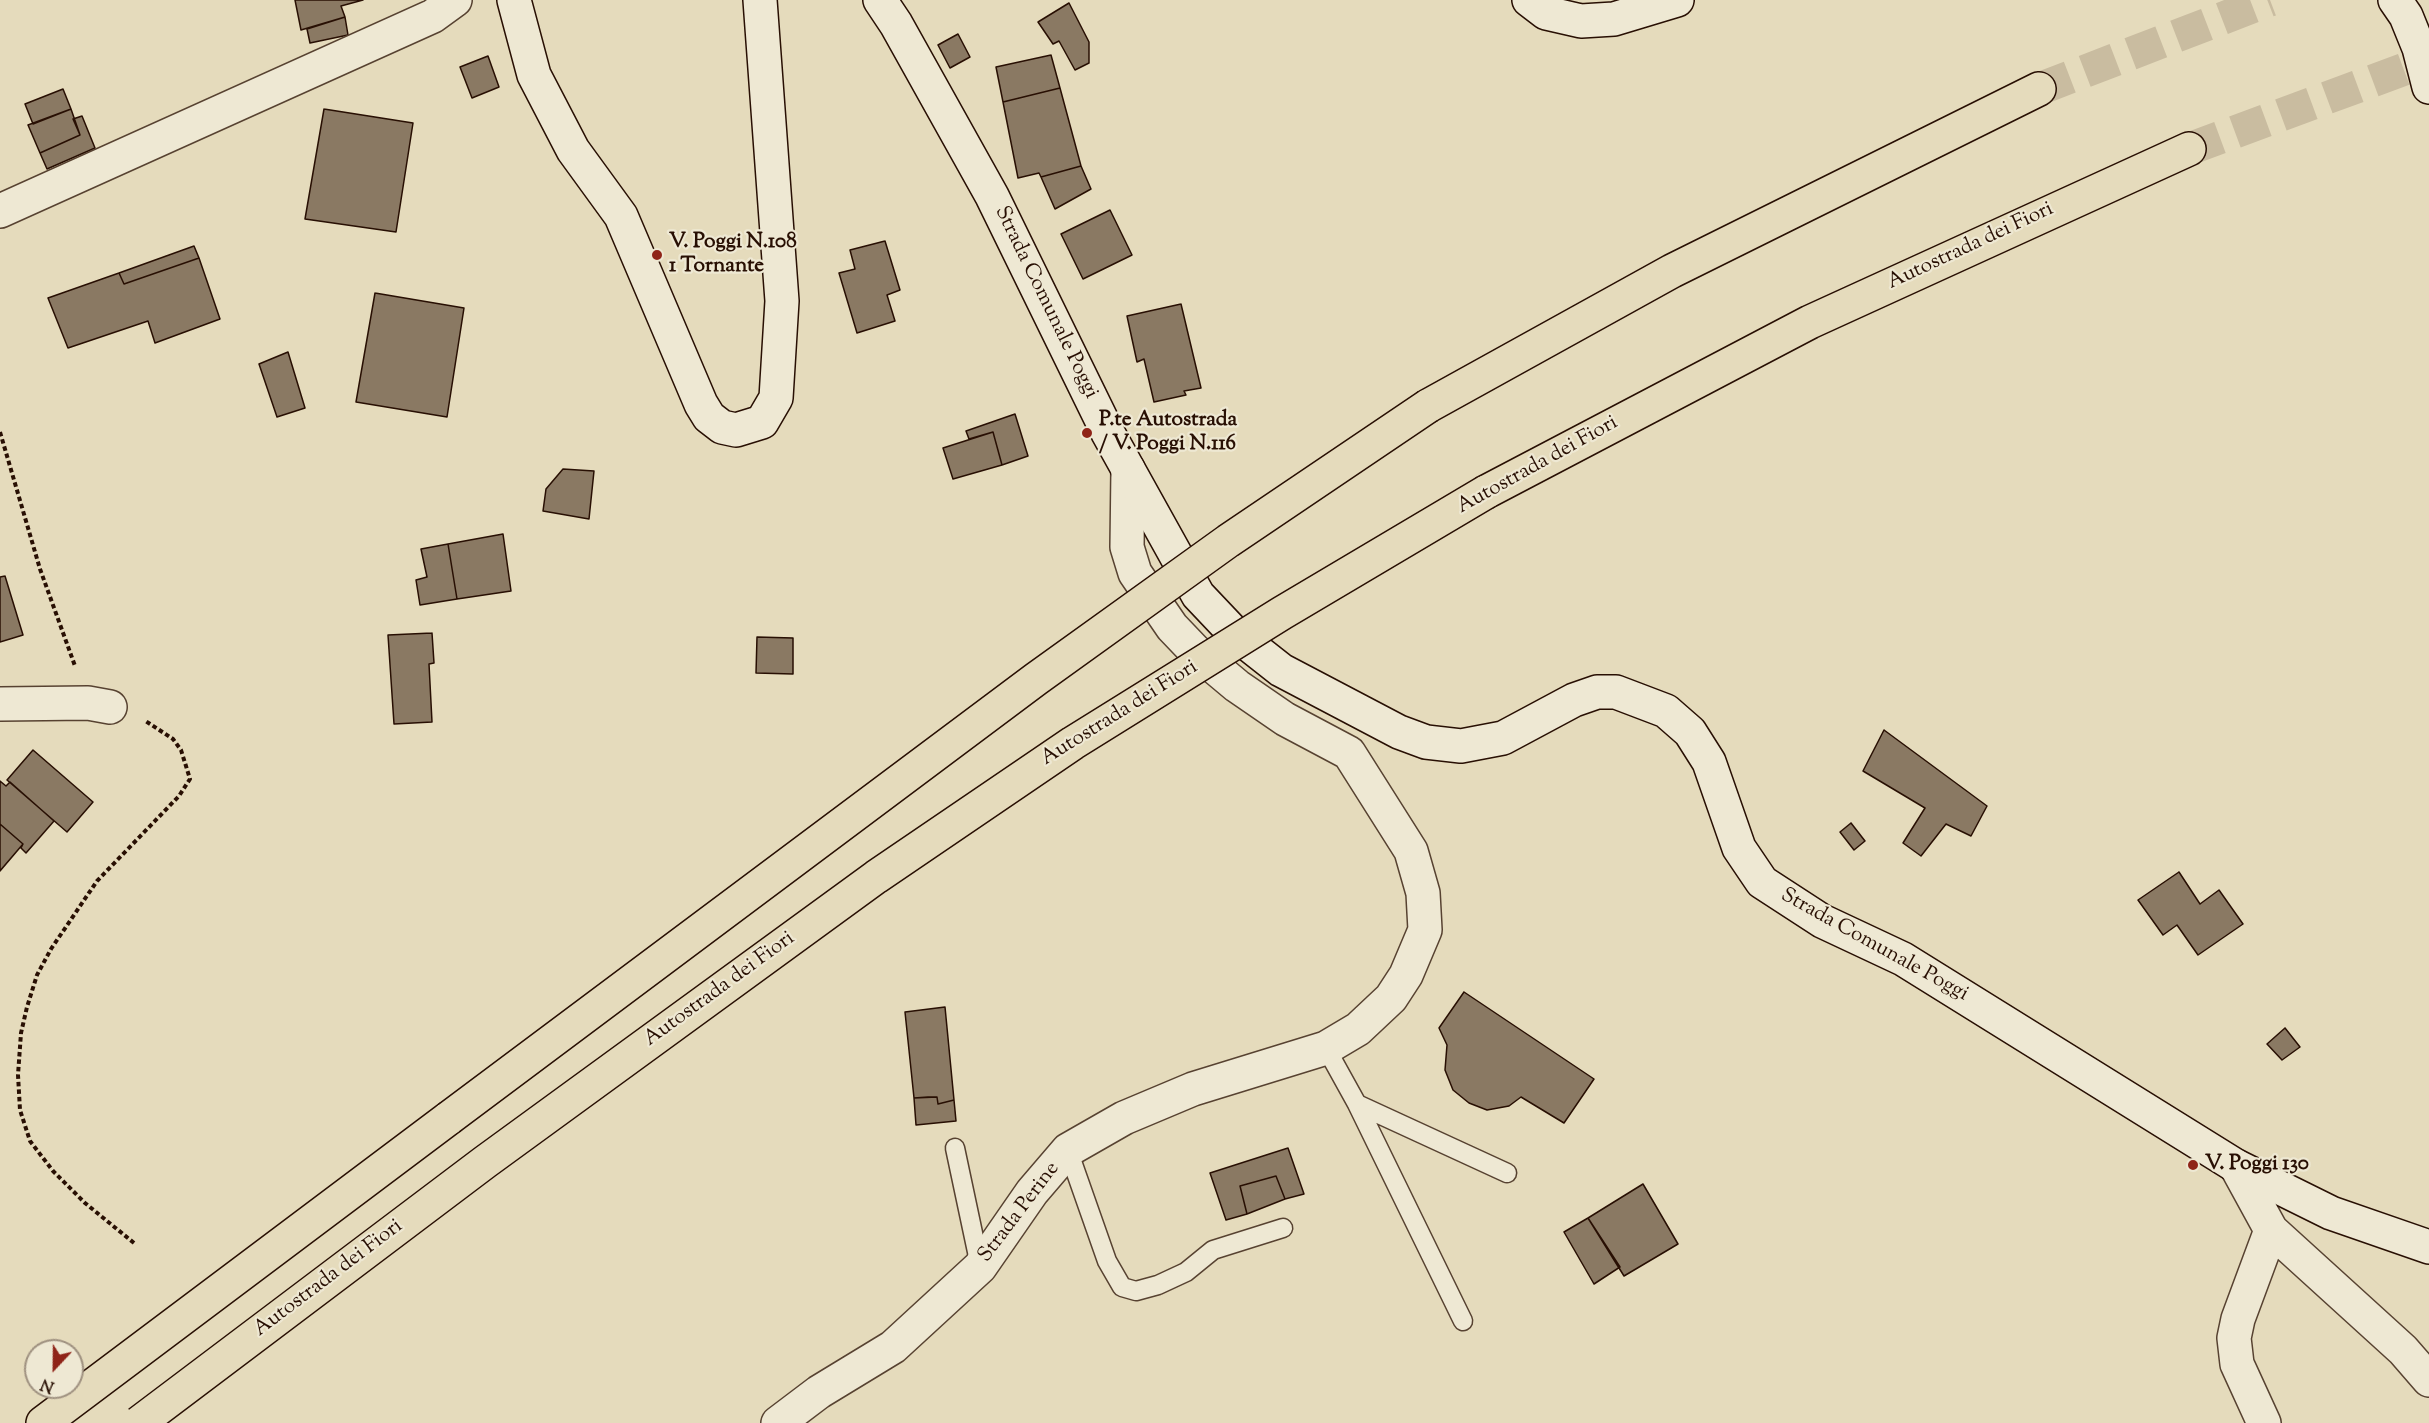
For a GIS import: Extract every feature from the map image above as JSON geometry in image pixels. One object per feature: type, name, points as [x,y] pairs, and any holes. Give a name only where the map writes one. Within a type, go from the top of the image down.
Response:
[{"type":"highway","points":[[43,1423],[1036,679],[1228,542],[1428,406],[1672,271],[2039,89]]},
{"type":"highway","name":"Autostrada dei Fiori","points":[[139,1423],[485,1162],[876,877],[1073,743],[1282,613],[1486,492],[1810,322],[2189,148]]},
{"type":"main road","points":[[0,211],[434,16],[455,0]]},
{"type":"main road","points":[[514,0],[534,75],[573,150],[621,216],[701,404],[709,417],[723,427],[736,430],[762,422],[776,398],[782,301],[760,0]]},
{"type":"main road","name":"Strada Comunale Poggi","points":[[880,0],[992,196],[1108,434],[1198,595],[1234,633],[1281,670],[1399,732],[1426,742],[1461,746],[1503,738],[1574,700],[1597,692],[1616,692],[1666,711],[1690,732],[1709,762],[1739,848],[1762,882],[1822,921],[1904,959],[2236,1166],[2331,1213],[2429,1246]]},
{"type":"main road","points":[[1529,0],[1546,13],[1581,21],[1614,19],[1677,0]]},
{"type":"main road","points":[[2396,0],[2406,16],[2419,48],[2429,87]]},
{"type":"main road","name":"Strada Perine","points":[[778,1423],[819,1392],[893,1347],[980,1267],[1032,1192],[1068,1150],[1124,1118],[1193,1089],[1326,1048],[1358,1029],[1391,998],[1406,975],[1425,930],[1423,893],[1411,851],[1349,753],[1285,719],[1237,686],[1194,650],[1161,611],[1135,573],[1127,547],[1128,469]]},
{"type":"main road","points":[[0,704],[99,705]]},
{"type":"main road","points":[[2236,1166],[2271,1230],[2403,1350],[2429,1380]]},
{"type":"main road","points":[[2264,1423],[2237,1364],[2234,1338],[2238,1320],[2271,1230]]},
{"type":"lane","points":[[1326,1048],[1357,1104],[1463,1320]]},
{"type":"lane","points":[[1357,1104],[1507,1173]]},
{"type":"lane","points":[[955,1148],[980,1267]]},
{"type":"lane","points":[[1068,1150],[1107,1260],[1122,1287],[1136,1292],[1158,1285],[1186,1272],[1213,1250],[1282,1228]]},
{"type":"path","points":[[0,432],[40,569],[99,705],[139,717],[173,739],[188,764],[190,779],[180,796],[97,880],[51,949],[37,975],[21,1033],[18,1075],[20,1110],[30,1141],[53,1171],[85,1203],[134,1243]]},
{"type":"building","points":[[295,0],[363,0],[341,6],[345,17],[301,30]]},
{"type":"building","points":[[1069,3],[1089,42],[1089,63],[1075,70],[1059,41],[1053,44],[1038,22]]},
{"type":"building","points":[[345,17],[348,35],[310,43],[307,29]]},
{"type":"building","points":[[958,34],[970,57],[950,68],[938,45]]},
{"type":"building","points":[[1051,55],[1060,88],[1003,102],[996,67]]},
{"type":"building","points":[[488,56],[499,87],[472,98],[460,67]]},
{"type":"building","points":[[1060,88],[1081,166],[1041,177],[1039,173],[1018,178],[1003,102]]},
{"type":"building","points":[[63,89],[71,109],[33,124],[25,104]]},
{"type":"building","points":[[71,109],[80,135],[40,153],[28,125]]},
{"type":"building","points":[[324,109],[413,123],[396,232],[305,219]]},
{"type":"building","points":[[82,116],[95,148],[47,169],[40,153],[80,135],[73,119]]},
{"type":"building","points":[[1081,166],[1091,189],[1055,209],[1041,177]]},
{"type":"building","points":[[1110,210],[1132,255],[1083,279],[1061,234]]},
{"type":"building","points":[[885,241],[900,290],[887,295],[895,321],[857,333],[839,273],[855,269],[850,250]]},
{"type":"building","points":[[194,246],[199,258],[124,284],[119,273]]},
{"type":"building","points":[[199,258],[220,319],[155,343],[148,321],[68,348],[48,298],[119,273],[124,284]]},
{"type":"building","points":[[375,293],[464,308],[447,417],[356,402]]},
{"type":"building","points":[[1181,304],[1201,388],[1184,391],[1186,395],[1154,402],[1144,359],[1137,362],[1127,316]]},
{"type":"building","points":[[288,352],[305,408],[277,417],[259,364]]},
{"type":"building","points":[[1015,414],[1028,456],[1002,465],[993,432],[969,439],[966,431]]},
{"type":"building","points":[[993,432],[1002,465],[953,479],[943,448]]},
{"type":"building","points":[[563,469],[594,471],[589,519],[543,511],[546,489]]},
{"type":"building","points":[[503,534],[511,591],[457,599],[448,544]]},
{"type":"building","points":[[448,544],[457,599],[420,605],[416,580],[427,577],[421,549]]},
{"type":"building","points":[[5,576],[23,635],[0,642],[0,577]]},
{"type":"building","points":[[432,633],[434,663],[429,664],[432,722],[394,724],[388,635]]},
{"type":"building","points":[[757,637],[793,638],[793,674],[756,673]]},
{"type":"building","points":[[1884,730],[1987,806],[1971,836],[1946,824],[1921,856],[1903,843],[1925,808],[1863,771]]},
{"type":"building","points":[[33,750],[93,802],[67,832],[7,780]]},
{"type":"building","points":[[0,781],[6,786],[10,782],[54,821],[26,853],[21,848],[23,844],[0,824]]},
{"type":"building","points":[[1851,823],[1865,841],[1854,850],[1840,832]]},
{"type":"building","points":[[0,824],[23,844],[0,871]]},
{"type":"building","points":[[2179,872],[2200,904],[2219,890],[2243,924],[2198,955],[2177,925],[2163,935],[2138,900]]},
{"type":"building","points":[[1464,992],[1594,1079],[1564,1123],[1521,1097],[1509,1106],[1487,1110],[1469,1103],[1453,1090],[1445,1070],[1447,1045],[1439,1028]]},
{"type":"building","points":[[945,1007],[954,1100],[938,1104],[937,1097],[914,1098],[905,1012]]},
{"type":"building","points":[[2285,1028],[2300,1047],[2282,1060],[2267,1044]]},
{"type":"building","points":[[937,1097],[938,1104],[954,1100],[956,1121],[916,1125],[914,1098]]},
{"type":"building","points":[[1288,1148],[1304,1194],[1285,1199],[1276,1176],[1240,1186],[1247,1214],[1226,1220],[1210,1173]]},
{"type":"building","points":[[1276,1176],[1285,1199],[1247,1214],[1240,1186]]},
{"type":"building","points":[[1643,1184],[1678,1244],[1624,1276],[1588,1218]]},
{"type":"building","points":[[1588,1218],[1620,1267],[1594,1284],[1564,1232]]},
{"type":"tunnel","points":[[2039,89],[2270,0]]},
{"type":"tunnel","points":[[2189,149],[2429,60]]},
{"type":"place","name":"V. Poggi N.108 1 Tornante","points":[[657,255]]},
{"type":"place","name":"P.te Autostrada / V. Poggi N.116","points":[[1087,433]]},
{"type":"place","name":"V. Poggi 130","points":[[2193,1165]]}]
